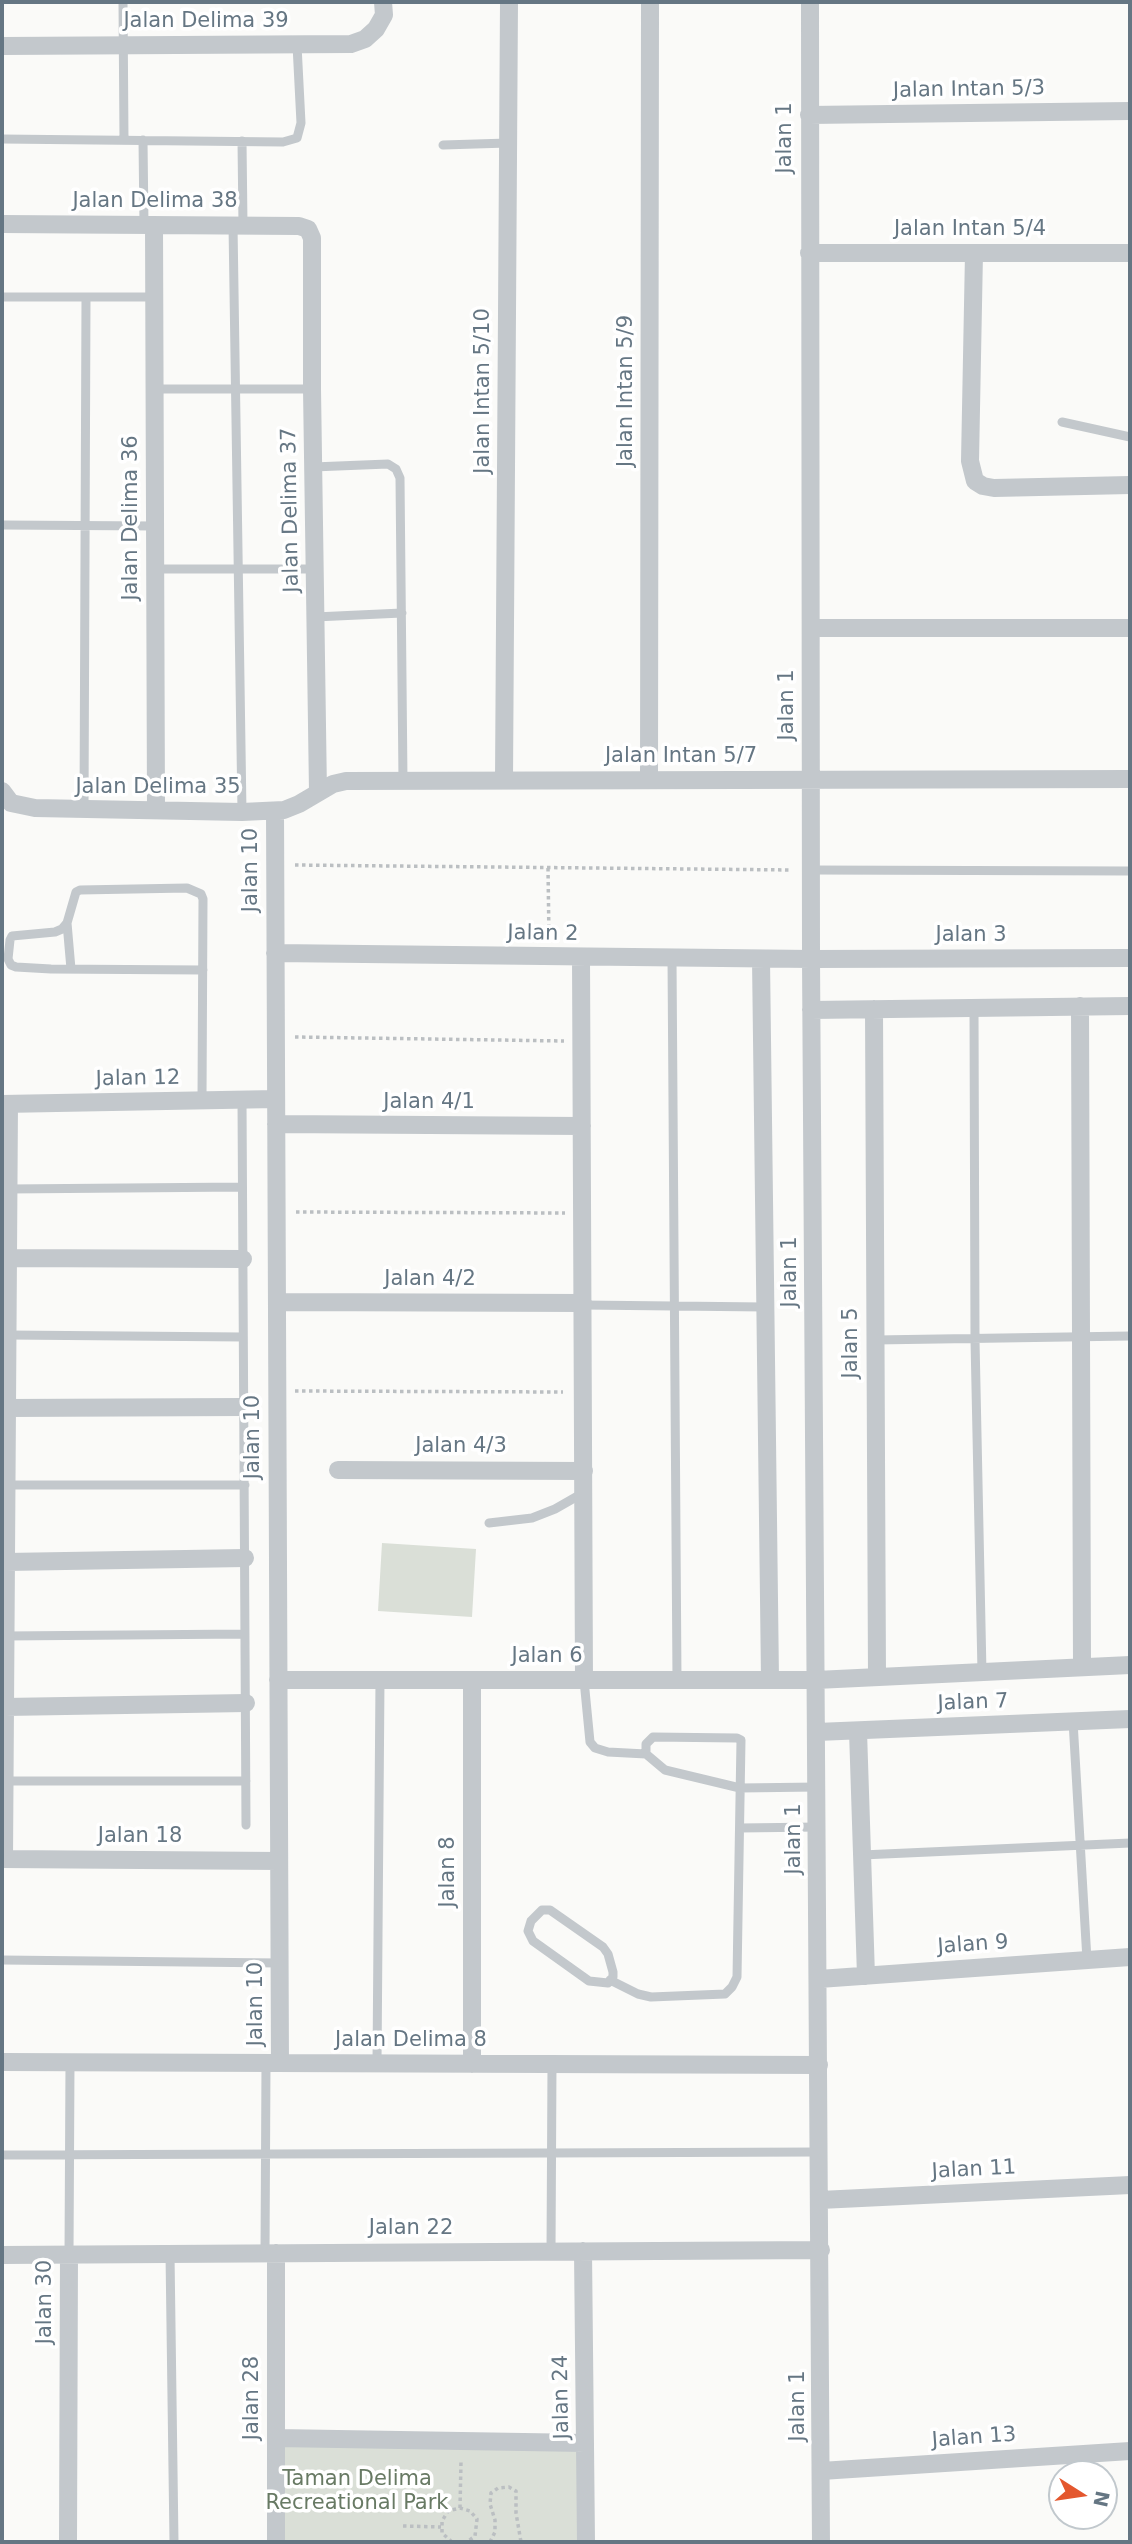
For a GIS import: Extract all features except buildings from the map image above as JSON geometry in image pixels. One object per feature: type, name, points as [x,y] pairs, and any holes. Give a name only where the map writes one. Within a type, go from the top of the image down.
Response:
[{"type":"street","name":"Jalan Delima 39","points":[[2,46],[351,44],[365,39],[376,29],[383,15],[383,2]]},
{"type":"street","name":"Jalan Intan 5/10","points":[[504,780],[509,2]]},
{"type":"street","name":"Jalan Intan 5/9","points":[[649,779],[650,2]]},
{"type":"street","name":"Jalan 1","points":[[810,2],[811,1010],[821,2200],[821,2542]]},
{"type":"street","name":"Jalan Intan 5/3","points":[[809,115],[1130,111]]},
{"type":"street","name":"Jalan Delima 38","points":[[2,224],[238,225],[299,226],[308,229]]},
{"type":"street","name":"Jalan Delima 36","points":[[149,225],[154,297],[156,810]]},
{"type":"street","name":"Jalan Delima 37","points":[[308,229],[313,238],[317,792]]},
{"type":"street","name":"Jalan Intan 5/4","points":[[809,253],[1130,253]]},
{"type":"street","points":[[974,253],[970,461],[975,481],[994,488],[1130,485]]},
{"type":"street","points":[[811,628],[1130,628]]},
{"type":"street","name":"Jalan Intan 5/7","points":[[317,792],[346,781],[1130,779]]},
{"type":"street","name":"Jalan Delima 35","points":[[2,791],[11,803],[17,806],[84,810],[242,811],[275,811],[299,804],[317,792]]},
{"type":"street","name":"Jalan 10","points":[[273,2063],[279,1962],[275,811]]},
{"type":"street","name":"Jalan 2","points":[[275,953],[811,959]]},
{"type":"street","points":[[581,957],[584,1680]]},
{"type":"street","name":"Jalan 1","points":[[761,958],[770,1679]]},
{"type":"street","name":"Jalan 3","points":[[811,959],[1130,958]]},
{"type":"street","points":[[1080,1006],[1082,1667]]},
{"type":"street","points":[[811,1010],[1130,1006]]},
{"type":"street","name":"Jalan 5","points":[[874,1009],[877,1677]]},
{"type":"street","name":"Jalan 12","points":[[6,1104],[276,1099]]},
{"type":"street","points":[[3,1858],[7,1485],[5,1369],[8,1335],[9,1189],[6,1104]]},
{"type":"street","name":"Jalan 4/1","points":[[276,1125],[582,1126]]},
{"type":"street","points":[[8,1258],[243,1259]]},
{"type":"street","name":"Jalan 4/2","points":[[277,1302],[583,1304]]},
{"type":"street","points":[[7,1408],[244,1407]]},
{"type":"street","name":"Jalan 4/3","points":[[338,1470],[584,1471]]},
{"type":"street","points":[[6,1562],[245,1558]]},
{"type":"street","name":"Jalan 6","points":[[278,1680],[816,1680],[1130,1664]]},
{"type":"street","name":"Jalan 8","points":[[472,1680],[472,2064]]},
{"type":"street","points":[[5,1707],[246,1703]]},
{"type":"street","name":"Jalan 7","points":[[817,1732],[1130,1719]]},
{"type":"street","points":[[858,1731],[866,1976]]},
{"type":"street","name":"Jalan 18","points":[[3,1858],[279,1861]]},
{"type":"street","name":"Jalan 9","points":[[819,1979],[1130,1957]]},
{"type":"street","name":"Jalan Delima 8","points":[[2,2062],[820,2065]]},
{"type":"street","name":"Jalan 11","points":[[821,2200],[1130,2185]]},
{"type":"street","name":"Jalan 22","points":[[2,2255],[821,2250]]},
{"type":"street","name":"Jalan 24","points":[[583,2251],[586,2542]]},
{"type":"street","name":"Jalan 28","points":[[270,2253],[276,2438],[276,2542]]},
{"type":"street","name":"Jalan 30","points":[[68,2542],[69,2254]]},
{"type":"street","points":[[276,2438],[585,2443]]},
{"type":"street","name":"Jalan 13","points":[[821,2471],[1130,2451]]},
{"type":"lane","points":[[123,2],[124,140]]},
{"type":"lane","points":[[2,139],[283,142],[297,138],[301,123],[297,45]]},
{"type":"lane","points":[[143,141],[149,225]]},
{"type":"lane","points":[[242,141],[236,388],[242,811]]},
{"type":"lane","points":[[443,145],[508,143]]},
{"type":"lane","points":[[2,297],[154,297]]},
{"type":"lane","points":[[84,810],[86,297]]},
{"type":"lane","points":[[154,389],[312,389]]},
{"type":"lane","points":[[1062,422],[1130,437]]},
{"type":"lane","points":[[313,467],[374,463],[388,464],[396,469],[401,490],[403,781]]},
{"type":"lane","points":[[2,525],[155,526]]},
{"type":"lane","points":[[155,569],[314,569]]},
{"type":"lane","points":[[315,617],[402,613]]},
{"type":"lane","points":[[811,870],[1130,871]]},
{"type":"lane","points":[[71,969],[67,923],[73,897],[80,890],[195,890],[203,899],[202,1100]]},
{"type":"lane","points":[[67,923],[55,932],[12,936],[9,940],[8,959],[11,965],[71,969],[202,970]]},
{"type":"lane","points":[[672,958],[677,1679]]},
{"type":"lane","points":[[974,1008],[975,1340],[982,1672]]},
{"type":"lane","points":[[242,1100],[246,1825]]},
{"type":"lane","points":[[9,1189],[242,1187]]},
{"type":"lane","points":[[583,1304],[765,1307]]},
{"type":"lane","points":[[8,1335],[243,1337]]},
{"type":"lane","points":[[875,1340],[1130,1336]]},
{"type":"lane","points":[[7,1485],[244,1485]]},
{"type":"lane","points":[[489,1523],[532,1518],[555,1509],[584,1492]]},
{"type":"lane","points":[[6,1636],[245,1634]]},
{"type":"lane","points":[[377,2063],[380,1680]]},
{"type":"lane","points":[[584,1680],[590,1742],[596,1748],[608,1752],[646,1754],[665,1770],[740,1788],[817,1787]]},
{"type":"lane","points":[[1073,1721],[1087,1960]]},
{"type":"lane","points":[[610,1980],[638,1994],[651,1997],[725,1994],[737,1976],[741,1740],[653,1737],[646,1744],[646,1754]]},
{"type":"lane","points":[[5,1781],[246,1781]]},
{"type":"lane","points":[[740,1828],[818,1827]]},
{"type":"lane","points":[[862,1855],[1130,1843]]},
{"type":"lane","points":[[542,1910],[550,1910],[603,1947],[611,1963],[613,1977],[610,1980],[608,1983],[589,1981],[533,1941],[528,1931],[531,1921],[542,1910]]},
{"type":"lane","points":[[2,1960],[279,1962]]},
{"type":"lane","name":"Jalan 30","points":[[69,2254],[70,2063]]},
{"type":"lane","points":[[270,2253],[266,2154],[273,2063]]},
{"type":"lane","points":[[551,2252],[552,2064]]},
{"type":"lane","points":[[2,2155],[820,2152]]},
{"type":"lane","points":[[170,2254],[174,2542]]},
{"type":"path","points":[[275,864],[811,870]]},
{"type":"path","points":[[548,868],[550,956]]},
{"type":"path","points":[[276,1037],[582,1041]]},
{"type":"path","points":[[276,1212],[582,1213]]},
{"type":"path","points":[[277,1391],[583,1392]]},
{"type":"path","points":[[460,2508],[462,2441]]},
{"type":"path","points":[[490,2542],[495,2532],[495,2520],[490,2504],[491,2493],[498,2488],[509,2487],[516,2491],[516,2513],[521,2542]]},
{"type":"path","points":[[452,2542],[442,2533],[442,2521],[449,2511],[460,2508],[470,2511],[478,2524],[475,2536],[467,2542]]},
{"type":"path","points":[[402,2526],[442,2528]]},
{"type":"green space","points":[[382,1543],[476,1549],[472,1617],[378,1611]]},
{"type":"green space","name":"Taman Delima Recreational Park","points":[[282,2440],[578,2448],[581,2542],[283,2542]]}]
